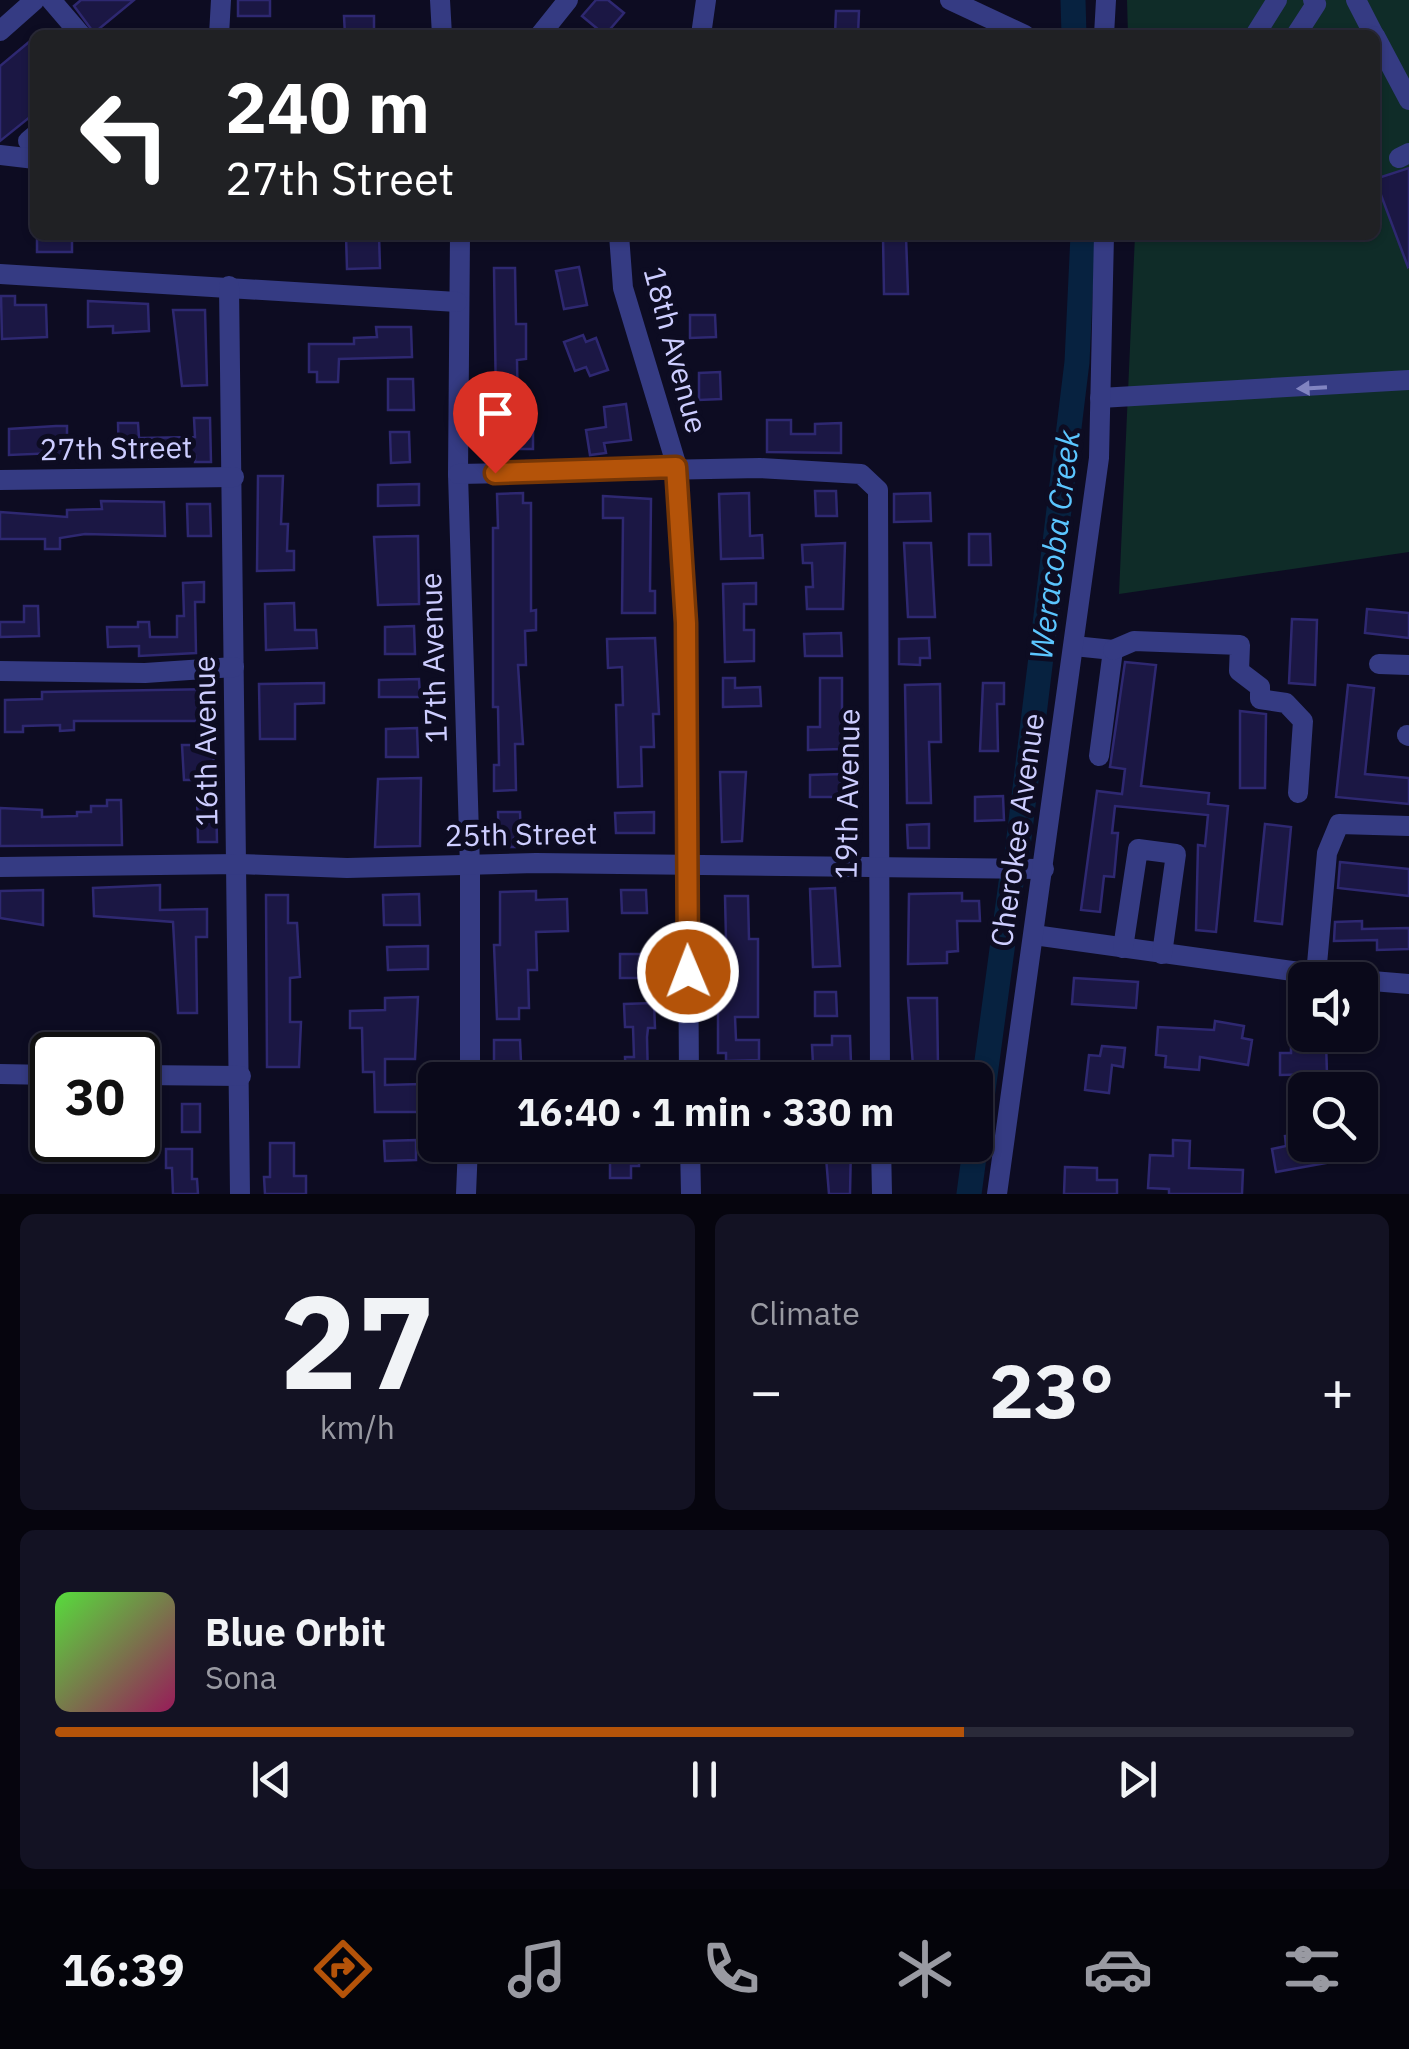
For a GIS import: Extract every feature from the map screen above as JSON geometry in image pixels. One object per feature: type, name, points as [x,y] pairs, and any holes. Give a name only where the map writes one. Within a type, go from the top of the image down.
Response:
[{"type":"street","points":[[0,32],[34,0]]},
{"type":"street","points":[[51,0],[77,30]]},
{"type":"street","points":[[219,30],[221,0]]},
{"type":"street","points":[[440,0],[442,30]]},
{"type":"street","points":[[544,30],[568,0]]},
{"type":"street","points":[[702,30],[706,0]]},
{"type":"street","points":[[950,0],[1014,30]]},
{"type":"street","points":[[1104,30],[1106,0]]},
{"type":"street","points":[[1258,30],[1278,0]]},
{"type":"street","points":[[1299,30],[1316,4],[1312,0]]},
{"type":"street","points":[[1356,0],[1372,30]]},
{"type":"street","points":[[1380,45],[1409,100]]},
{"type":"street","points":[[0,155],[30,146]]},
{"type":"street","name":"17th Avenue","points":[[460,240],[458,474],[470,867],[470,1062]]},
{"type":"street","name":"18th Avenue","points":[[619,240],[623,288],[676,467],[686,623],[689,1062]]},
{"type":"street","name":"Cherokee Avenue","points":[[997,1194],[1098,458],[1104,240]]},
{"type":"street","points":[[0,274],[457,302]]},
{"type":"street","name":"16th Avenue","points":[[229,286],[240,1194]]},
{"type":"street","points":[[1100,398],[1409,380]]},
{"type":"street","points":[[458,474],[676,467]]},
{"type":"street","name":"19th Avenue","points":[[676,467],[862,474],[878,490],[876,868],[880,1062]]},
{"type":"street","name":"27th Street","points":[[0,480],[234,477]]},
{"type":"street","points":[[1074,646],[1113,650],[1134,641],[1240,644],[1239,671],[1260,687],[1260,699],[1286,703],[1303,721],[1298,793]]},
{"type":"street","points":[[1099,756],[1113,650]]},
{"type":"street","points":[[1379,664],[1409,664]]},
{"type":"street","points":[[0,671],[145,673],[234,667]]},
{"type":"street","points":[[1317,962],[1327,853],[1340,824],[1409,826]]},
{"type":"street","points":[[1123,948],[1138,849],[1176,854],[1162,954]]},
{"type":"street","name":"25th Street","points":[[0,867],[686,863],[1044,869]]},
{"type":"street","points":[[1034,935],[1288,971]]},
{"type":"street","points":[[1378,982],[1409,984]]},
{"type":"street","points":[[0,1074],[30,1074]]},
{"type":"street","points":[[160,1075],[241,1076]]},
{"type":"street","points":[[466,1194],[467,1162]]},
{"type":"street","points":[[690,1162],[690,1194]]},
{"type":"street","points":[[881,1162],[882,1194]]},
{"type":"green space","points":[[1127,0],[1409,0],[1409,552],[1119,594],[1135,240],[1380,240],[1380,30],[1128,30]]},
{"type":"building","points":[[81,0],[134,0],[98,30],[92,30],[74,6]]},
{"type":"building","points":[[238,0],[270,0],[270,16],[238,16]]},
{"type":"building","points":[[596,0],[608,0],[624,13],[609,30],[599,30],[582,16]]},
{"type":"building","points":[[836,11],[859,11],[858,30],[835,30]]},
{"type":"building","points":[[344,16],[374,16],[374,30],[345,30]]},
{"type":"building","points":[[30,41],[30,117],[0,141],[0,66]]},
{"type":"building","points":[[1409,168],[1408,267],[1380,192],[1380,177]]},
{"type":"building","points":[[37,240],[72,240],[72,252],[37,252]]},
{"type":"building","points":[[346,240],[379,240],[380,268],[347,269]]},
{"type":"building","points":[[883,240],[906,240],[908,294],[884,294]]},
{"type":"building","points":[[579,267],[587,305],[564,309],[556,271]]},
{"type":"building","points":[[494,268],[515,268],[516,324],[526,324],[526,359],[517,360],[518,419],[524,418],[524,429],[533,429],[533,449],[505,449],[504,404],[496,404]]},
{"type":"building","points":[[1,296],[15,296],[15,305],[46,305],[47,337],[2,339]]},
{"type":"building","points":[[88,301],[148,304],[149,331],[113,333],[113,326],[88,327]]},
{"type":"building","points":[[173,310],[205,310],[207,385],[182,386]]},
{"type":"building","points":[[690,315],[715,315],[716,337],[690,338]]},
{"type":"building","points":[[376,327],[411,327],[412,357],[339,359],[338,382],[317,382],[317,372],[309,372],[309,344],[354,344],[354,338],[377,337]]},
{"type":"building","points":[[583,335],[586,342],[596,338],[608,370],[590,376],[586,367],[575,371],[564,342]]},
{"type":"building","points":[[720,372],[721,399],[699,400],[699,373]]},
{"type":"building","points":[[388,379],[413,379],[414,410],[388,410]]},
{"type":"building","points":[[626,404],[631,440],[604,443],[606,453],[590,455],[586,430],[606,427],[604,407]]},
{"type":"building","points":[[194,418],[210,418],[211,462],[195,462],[195,456],[119,460],[118,423],[138,423],[139,438],[195,437]]},
{"type":"building","points":[[767,420],[791,420],[791,434],[815,434],[815,424],[841,423],[841,453],[767,452]]},
{"type":"building","points":[[67,426],[67,459],[57,459],[56,453],[9,455],[9,429]]},
{"type":"building","points":[[390,432],[409,432],[410,462],[391,463]]},
{"type":"building","points":[[258,476],[283,476],[281,524],[288,524],[287,551],[294,551],[294,570],[257,571]]},
{"type":"building","points":[[419,484],[419,505],[378,506],[378,485]]},
{"type":"building","points":[[815,491],[836,491],[837,516],[816,516]]},
{"type":"building","points":[[523,493],[523,503],[531,503],[531,611],[536,610],[536,630],[525,631],[526,665],[518,665],[523,744],[515,744],[516,790],[494,791],[494,765],[499,765],[498,707],[493,707],[493,528],[498,528],[497,494]]},
{"type":"building","points":[[749,493],[750,536],[762,535],[763,558],[721,559],[719,494]]},
{"type":"building","points":[[930,493],[931,521],[894,522],[894,494]]},
{"type":"building","points":[[603,496],[651,499],[650,591],[655,591],[655,613],[622,613],[623,518],[603,518]]},
{"type":"building","points":[[101,501],[164,502],[165,536],[85,534],[60,538],[60,549],[45,549],[45,539],[0,539],[0,512],[67,517],[67,510],[102,509]]},
{"type":"building","points":[[187,504],[210,504],[211,536],[188,536]]},
{"type":"building","points":[[969,534],[990,534],[991,565],[969,565]]},
{"type":"building","points":[[418,536],[419,604],[378,605],[374,537]]},
{"type":"building","points":[[845,543],[843,609],[807,609],[806,587],[813,587],[812,563],[803,563],[802,545]]},
{"type":"building","points":[[904,543],[931,543],[935,617],[908,617]]},
{"type":"building","points":[[204,582],[204,602],[195,602],[196,653],[139,656],[139,646],[108,647],[107,627],[138,627],[138,622],[149,622],[150,637],[177,637],[177,616],[184,616],[183,583]]},
{"type":"building","points":[[756,583],[756,604],[744,604],[744,630],[754,630],[754,661],[725,662],[723,584]]},
{"type":"building","points":[[294,603],[295,630],[316,630],[317,648],[266,650],[265,604]]},
{"type":"building","points":[[24,606],[38,606],[39,636],[0,637],[0,622],[24,622]]},
{"type":"building","points":[[1367,609],[1409,613],[1409,638],[1365,633]]},
{"type":"building","points":[[1292,619],[1317,620],[1315,685],[1289,683]]},
{"type":"building","points":[[414,626],[415,654],[385,654],[385,627]]},
{"type":"building","points":[[841,633],[842,656],[805,656],[804,634]]},
{"type":"building","points":[[655,638],[659,714],[653,714],[654,747],[641,747],[642,786],[618,787],[616,705],[623,705],[622,667],[608,668],[607,639]]},
{"type":"building","points":[[929,638],[930,658],[920,658],[920,665],[899,664],[899,639]]},
{"type":"building","points":[[1125,662],[1156,665],[1141,786],[1209,793],[1208,804],[1228,806],[1216,932],[1196,930],[1198,845],[1205,846],[1208,815],[1115,806],[1112,833],[1118,833],[1114,877],[1104,876],[1100,912],[1081,910],[1097,791],[1122,794],[1125,769],[1110,767]]},
{"type":"building","points":[[723,678],[735,678],[735,688],[760,687],[761,706],[723,707]]},
{"type":"building","points":[[820,678],[842,678],[842,749],[808,750],[808,727],[820,727]]},
{"type":"building","points":[[419,679],[420,697],[379,697],[379,680]]},
{"type":"building","points":[[324,683],[324,703],[295,704],[295,739],[260,739],[259,684]]},
{"type":"building","points":[[983,683],[1004,683],[1004,704],[997,704],[998,751],[980,751]]},
{"type":"building","points":[[940,684],[941,742],[929,742],[931,803],[907,803],[905,685]]},
{"type":"building","points":[[1348,685],[1374,688],[1365,774],[1409,778],[1409,804],[1336,797]]},
{"type":"building","points":[[214,689],[215,721],[74,721],[74,730],[60,731],[60,725],[23,726],[23,732],[5,732],[5,700],[42,699],[42,692]]},
{"type":"building","points":[[1240,711],[1266,714],[1265,788],[1240,788]]},
{"type":"building","points":[[417,728],[418,757],[386,757],[386,729]]},
{"type":"building","points":[[182,745],[213,745],[214,764],[203,764],[203,780],[184,780]]},
{"type":"building","points":[[720,772],[746,772],[742,841],[722,842]]},
{"type":"building","points":[[841,774],[841,797],[810,797],[810,775]]},
{"type":"building","points":[[421,778],[420,846],[375,847],[378,779]]},
{"type":"building","points":[[197,796],[216,796],[217,842],[198,842]]},
{"type":"building","points":[[1003,796],[1004,820],[975,821],[975,797]]},
{"type":"building","points":[[107,800],[121,800],[122,845],[0,846],[0,808],[42,810],[42,817],[77,816],[77,812],[91,812],[91,806],[107,806]]},
{"type":"building","points":[[498,812],[520,812],[521,838],[514,838],[515,847],[499,847]]},
{"type":"building","points":[[654,812],[654,833],[616,833],[615,813]]},
{"type":"building","points":[[929,824],[929,848],[908,848],[907,825]]},
{"type":"building","points":[[1265,824],[1291,827],[1282,924],[1255,921]]},
{"type":"building","points":[[1340,862],[1409,869],[1409,896],[1338,888]]},
{"type":"building","points":[[160,885],[160,910],[207,909],[207,937],[196,937],[197,1013],[178,1013],[173,922],[94,916],[93,888]]},
{"type":"building","points":[[835,888],[840,966],[813,967],[810,889]]},
{"type":"building","points":[[43,890],[43,925],[0,918],[0,891]]},
{"type":"building","points":[[621,890],[646,890],[647,913],[622,913]]},
{"type":"building","points":[[536,891],[536,900],[567,899],[568,931],[536,932],[537,970],[528,970],[529,1008],[519,1008],[519,1019],[497,1019],[494,945],[500,945],[500,892]]},
{"type":"building","points":[[962,893],[962,901],[979,901],[980,921],[957,921],[958,951],[947,952],[947,963],[908,964],[909,894]]},
{"type":"building","points":[[419,894],[420,925],[384,925],[383,895]]},
{"type":"building","points":[[266,895],[288,895],[288,923],[297,923],[300,977],[290,978],[290,1022],[301,1022],[299,1067],[267,1067]]},
{"type":"building","points":[[725,896],[748,896],[749,939],[758,939],[758,1017],[735,1017],[736,1040],[759,1040],[759,1060],[726,1061],[726,1053],[718,1053],[718,940],[726,940]]},
{"type":"building","points":[[1362,921],[1362,929],[1409,928],[1409,949],[1377,950],[1377,940],[1334,941],[1335,922]]},
{"type":"building","points":[[428,946],[428,969],[388,970],[387,947]]},
{"type":"building","points":[[620,954],[650,954],[650,978],[620,978]]},
{"type":"building","points":[[1074,978],[1138,982],[1136,1008],[1072,1004]]},
{"type":"building","points":[[815,992],[836,992],[837,1016],[815,1016]]},
{"type":"building","points":[[418,997],[415,1059],[385,1059],[385,1085],[418,1084],[418,1112],[375,1112],[374,1072],[363,1072],[362,1028],[350,1028],[350,1011],[385,1010],[385,998]]},
{"type":"building","points":[[908,998],[937,998],[938,1062],[913,1062]]},
{"type":"building","points":[[654,1003],[655,1028],[648,1028],[648,1062],[625,1062],[625,1057],[634,1057],[633,1027],[625,1027],[624,1004]]},
{"type":"building","points":[[1215,1021],[1244,1026],[1242,1038],[1252,1040],[1248,1065],[1200,1057],[1199,1070],[1165,1067],[1166,1056],[1156,1055],[1158,1027],[1214,1030]]},
{"type":"building","points":[[832,1036],[850,1036],[851,1062],[813,1062],[812,1045],[832,1045]]},
{"type":"building","points":[[494,1040],[520,1040],[521,1062],[494,1062]]},
{"type":"building","points":[[1102,1046],[1125,1048],[1123,1067],[1112,1065],[1109,1093],[1085,1090],[1089,1055],[1100,1056]]},
{"type":"building","points":[[1326,1052],[1327,1072],[1280,1075],[1280,1053]]},
{"type":"building","points":[[182,1104],[200,1104],[200,1132],[182,1132]]},
{"type":"building","points":[[1288,1136],[1288,1162],[1331,1162],[1276,1172],[1272,1149],[1286,1146]]},
{"type":"building","points":[[416,1140],[416,1160],[385,1161],[384,1141]]},
{"type":"building","points":[[1173,1140],[1190,1141],[1189,1168],[1243,1170],[1242,1194],[1169,1194],[1169,1189],[1148,1188],[1150,1155],[1173,1156]]},
{"type":"building","points":[[270,1143],[294,1143],[294,1176],[306,1176],[306,1194],[265,1194],[264,1177],[270,1177]]},
{"type":"building","points":[[166,1149],[192,1149],[192,1179],[197,1179],[198,1194],[173,1194],[172,1168],[166,1168]]},
{"type":"building","points":[[610,1162],[639,1162],[639,1166],[631,1166],[631,1178],[610,1178]]},
{"type":"building","points":[[826,1162],[851,1162],[850,1194],[829,1194]]},
{"type":"building","points":[[1065,1167],[1097,1168],[1097,1180],[1117,1180],[1117,1194],[1064,1194]]},
{"type":"waterway","name":"Weracoba Creek","points":[[1073,0],[1074,30]]},
{"type":"waterway","name":"Weracoba Creek","points":[[1017,854],[1077,362],[1083,240]]},
{"type":"waterway","name":"Weracoba Creek","points":[[969,1194],[1011,883]]},
{"type":"route","points":[[495,473],[676,467],[686,623],[688,972]]}]
